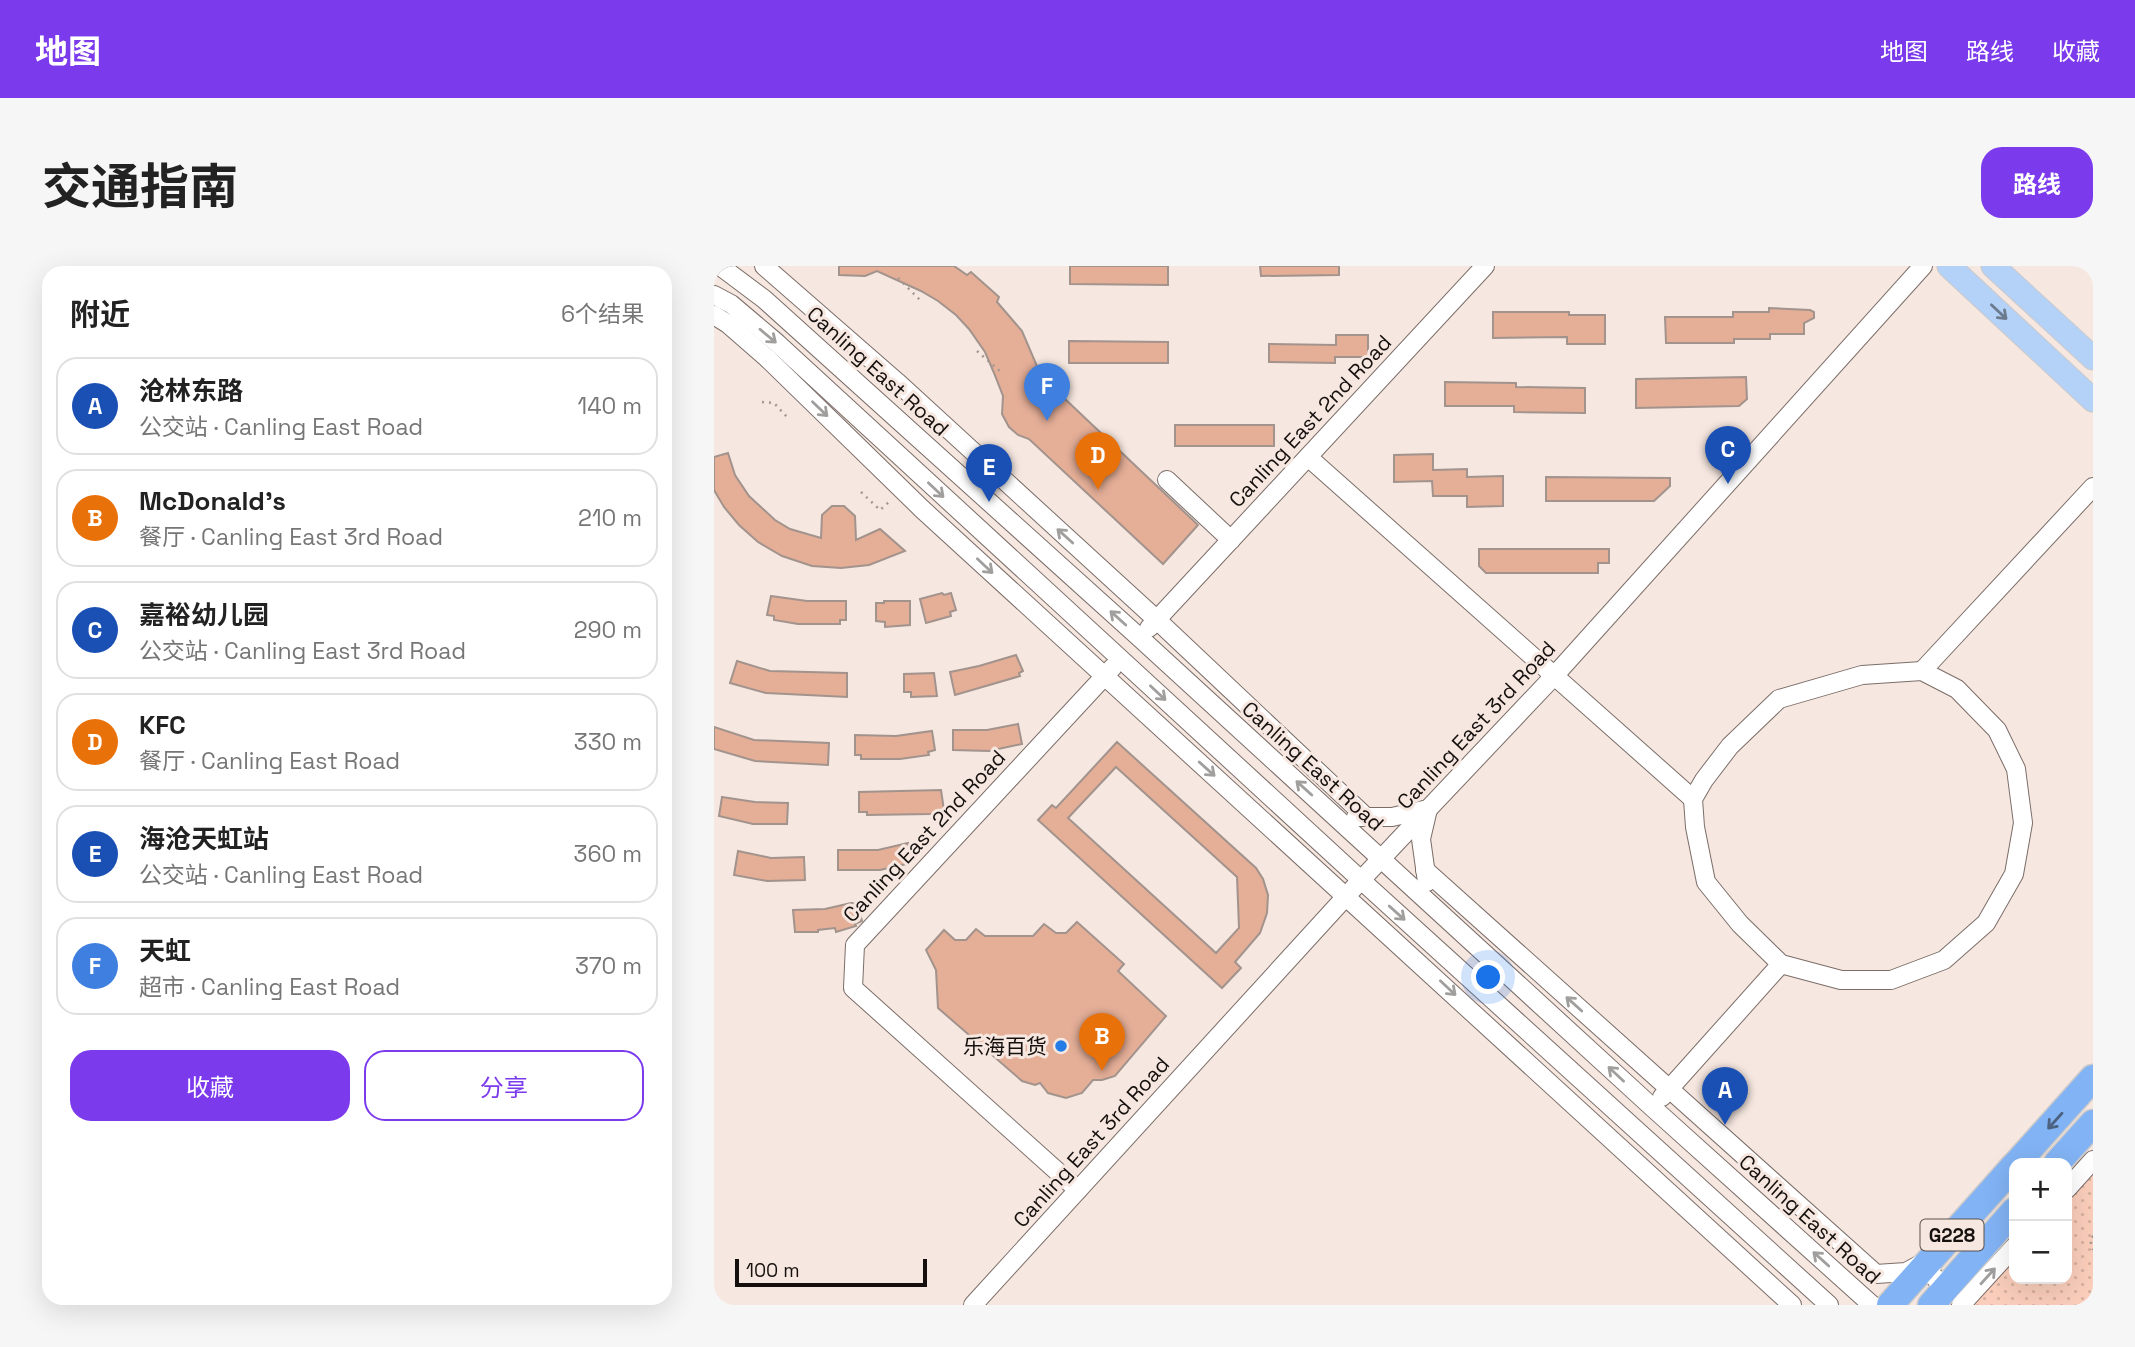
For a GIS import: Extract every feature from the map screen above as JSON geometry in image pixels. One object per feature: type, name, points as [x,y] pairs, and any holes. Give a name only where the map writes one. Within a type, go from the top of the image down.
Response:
[{"type":"highway","name":"G228","points":[[2021,1158],[2093,1078]]},
{"type":"highway","points":[[2062,1158],[2093,1123]]},
{"type":"highway","name":"G228","points":[[1890,1305],[2009,1172]]},
{"type":"highway","name":"G228","points":[[1931,1305],[2009,1217]]},
{"type":"main road","points":[[1949,266],[2093,400]]},
{"type":"main road","points":[[1993,266],[2093,358]]},
{"type":"street","name":"Canling East Road","points":[[720,266],[764,299],[1140,638],[1872,1305]]},
{"type":"street","points":[[764,266],[887,373],[1157,620],[1366,817]]},
{"type":"street","name":"Canling East 2nd Road","points":[[1140,638],[1485,266]]},
{"type":"street","name":"Canling East 3rd Road","points":[[973,1305],[1361,880],[1555,675],[1923,266]]},
{"type":"street","points":[[714,295],[731,304],[778,343],[1361,880],[1829,1305]]},
{"type":"street","points":[[714,316],[729,324],[767,358],[922,509],[1792,1305]]},
{"type":"street","points":[[1308,457],[1693,799]]},
{"type":"street","points":[[1167,480],[1231,540]]},
{"type":"street","points":[[1922,671],[2093,487]]},
{"type":"street","name":"Canling East 2nd Road","points":[[1078,1190],[853,988],[855,944],[1120,659]]},
{"type":"street","points":[[1922,671],[1956,689],[1997,730],[2016,769],[2023,823],[2014,874],[1986,923],[1944,960],[1891,980],[1841,980],[1781,964],[1740,924],[1706,882],[1695,827],[1693,799],[1730,746],[1779,699],[1863,675],[1922,671]]},
{"type":"street","points":[[1334,816],[1392,817],[1428,809],[1421,839],[1432,903]]},
{"type":"street","points":[[1425,870],[1876,1274],[1906,1272],[1932,1258]]},
{"type":"street","points":[[1653,1108],[1781,964]]},
{"type":"street","points":[[2072,1183],[2093,1160]]},
{"type":"street","points":[[1961,1305],[2009,1252]]},
{"type":"street","points":[[1932,1258],[1931,1274],[1940,1282],[1956,1277]]},
{"type":"path","points":[[898,278],[922,302]]},
{"type":"path","points":[[977,351],[1002,373]]},
{"type":"path","points":[[762,402],[774,403],[787,417]]},
{"type":"path","points":[[861,492],[880,510],[889,502]]},
{"type":"path","points":[[2093,1236],[2090,1240],[2093,1250]]},
{"type":"shaded area","points":[[2093,1163],[2093,1305],[1967,1305],[2009,1254],[2009,1284],[2072,1284],[2072,1186]]},
{"type":"building","points":[[839,266],[954,266],[967,275],[971,272],[999,297],[997,302],[1022,331],[1042,378],[1053,384],[1064,398],[1198,525],[1163,564],[1029,439],[1018,435],[1009,427],[1002,414],[1003,396],[985,352],[956,315],[921,291],[877,271],[865,276],[839,275]]},
{"type":"building","points":[[1070,266],[1168,266],[1168,285],[1070,284]]},
{"type":"building","points":[[1260,266],[1339,266],[1339,275],[1261,276]]},
{"type":"building","points":[[1769,308],[1810,310],[1814,312],[1814,318],[1804,323],[1804,334],[1770,334],[1770,339],[1734,339],[1734,343],[1666,343],[1665,317],[1733,317],[1733,312],[1769,312]]},
{"type":"building","points":[[1493,312],[1605,315],[1605,344],[1567,344],[1567,337],[1493,338]]},
{"type":"building","points":[[1336,335],[1368,335],[1368,357],[1335,357],[1335,363],[1269,362],[1269,344],[1336,345]]},
{"type":"building","points":[[1069,341],[1168,342],[1168,363],[1069,363]]},
{"type":"building","points":[[1746,377],[1747,399],[1739,406],[1636,408],[1636,379]]},
{"type":"building","points":[[1445,382],[1585,388],[1585,413],[1514,412],[1514,406],[1445,406]]},
{"type":"building","points":[[1175,425],[1274,425],[1274,446],[1175,446]]},
{"type":"building","points":[[728,453],[735,475],[749,496],[775,520],[790,529],[821,538],[822,515],[832,506],[844,506],[855,516],[856,540],[880,529],[905,551],[869,565],[841,568],[812,566],[782,556],[758,542],[739,525],[714,490],[714,457]]},
{"type":"building","points":[[1433,454],[1433,470],[1467,469],[1467,477],[1503,476],[1503,506],[1467,507],[1467,496],[1433,496],[1432,481],[1394,482],[1394,455]]},
{"type":"building","points":[[1546,477],[1670,478],[1670,486],[1654,501],[1546,501]]},
{"type":"building","points":[[1479,549],[1609,549],[1609,563],[1598,563],[1598,573],[1486,573],[1479,566]]},
{"type":"building","points":[[951,593],[956,610],[950,612],[951,616],[926,623],[920,599]]},
{"type":"building","points":[[771,596],[807,601],[846,601],[846,620],[840,620],[840,624],[798,624],[774,620],[774,616],[767,615]]},
{"type":"building","points":[[910,601],[910,625],[885,627],[885,622],[876,621],[876,603]]},
{"type":"building","points":[[1016,655],[1023,671],[1019,673],[1020,676],[955,695],[950,672]]},
{"type":"building","points":[[737,661],[770,671],[847,673],[847,697],[766,693],[730,683]]},
{"type":"building","points":[[934,673],[937,696],[911,697],[911,692],[904,692],[904,674]]},
{"type":"building","points":[[1018,724],[1022,744],[989,751],[953,750],[953,730],[987,730]]},
{"type":"building","points":[[714,727],[754,740],[829,743],[828,765],[755,761],[714,749]]},
{"type":"building","points":[[932,731],[935,750],[928,752],[929,755],[900,759],[861,759],[861,755],[855,755],[855,735],[896,736]]},
{"type":"building","points":[[1117,742],[1256,868],[1268,895],[1267,913],[1260,933],[1235,962],[1241,968],[1222,988],[1038,820],[1052,805],[1056,808]],"holes":[[[1116,767],[1237,877],[1239,928],[1216,953],[1068,818]]]},
{"type":"building","points":[[941,790],[944,810],[931,814],[867,815],[867,812],[859,812],[859,792]]},
{"type":"building","points":[[722,797],[788,803],[787,824],[753,824],[719,816]]},
{"type":"building","points":[[908,843],[911,863],[880,870],[838,870],[838,850],[878,850]]},
{"type":"building","points":[[738,851],[771,858],[804,857],[805,880],[767,881],[734,875]]},
{"type":"building","points":[[857,904],[862,921],[855,924],[856,926],[836,932],[835,928],[818,932],[795,932],[793,910],[825,909]]},
{"type":"building","name":"乐海百货","points":[[1077,922],[1124,964],[1118,971],[1166,1016],[1115,1076],[1093,1080],[1082,1093],[1066,1098],[1048,1093],[1040,1083],[1035,1085],[1022,1081],[938,1008],[936,970],[926,950],[944,930],[955,940],[966,940],[976,929],[985,936],[1033,936],[1044,924],[1056,933],[1066,933]]},
{"type":"place","name":"天虹","points":[[1047,421]]},
{"type":"place","name":"嘉裕幼儿园","points":[[1728,484]]},
{"type":"place","name":"KFC","points":[[1098,490]]},
{"type":"place","name":"海沧天虹站","points":[[989,502]]},
{"type":"place","name":"乐海百货","points":[[1061,1046]]},
{"type":"place","name":"McDonald's","points":[[1102,1071]]},
{"type":"place","name":"沧林东路","points":[[1725,1125]]}]
